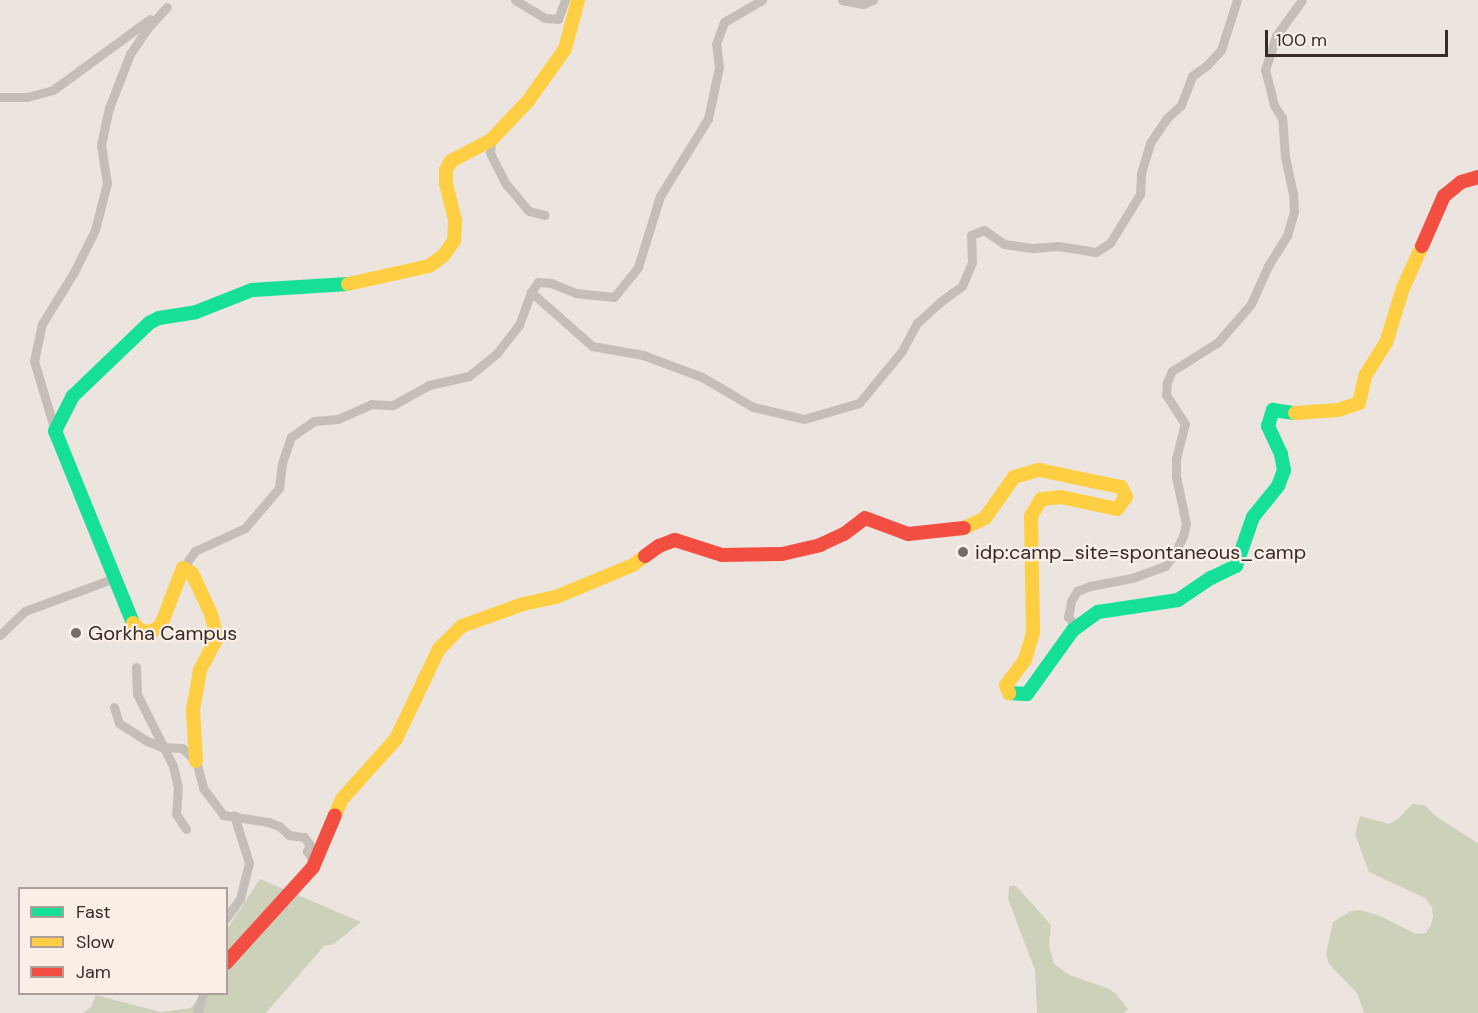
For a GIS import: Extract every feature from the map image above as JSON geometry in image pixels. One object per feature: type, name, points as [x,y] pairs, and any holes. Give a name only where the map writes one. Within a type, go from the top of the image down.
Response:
[{"type":"street","points":[[0,97],[27,97],[54,90],[176,0]]},
{"type":"street","points":[[515,0],[545,18],[558,18],[565,0]]},
{"type":"street","points":[[55,432],[74,396],[149,323],[159,318],[196,312],[252,290],[348,284],[429,266],[442,256],[454,241],[455,220],[446,183],[446,170],[451,161],[491,140],[528,101],[565,49],[578,0]]},
{"type":"street","points":[[167,7],[146,30],[126,65],[109,108],[101,145],[107,183],[95,230],[74,272],[42,324],[34,361],[55,432],[112,579],[130,620],[141,631],[151,632],[160,625],[183,568],[195,551],[245,528],[279,488],[282,464],[291,437],[314,421],[338,419],[371,404],[393,405],[429,385],[470,376],[497,353],[519,325],[531,292],[538,282],[551,283],[576,293],[614,297],[638,267],[660,196],[708,119],[719,67],[716,44],[724,22],[762,0]]},
{"type":"street","points":[[842,0],[863,4],[873,0]]},
{"type":"street","points":[[531,292],[592,346],[622,354],[643,355],[702,377],[753,407],[804,419],[859,403],[903,351],[917,323],[962,286],[972,262],[971,235],[984,230],[1004,243],[1034,248],[1058,246],[1096,252],[1110,243],[1140,194],[1141,173],[1149,143],[1166,119],[1180,105],[1192,76],[1207,65],[1221,50],[1237,0]]},
{"type":"street","points":[[1076,626],[1068,617],[1071,601],[1077,591],[1090,586],[1132,578],[1165,566],[1176,553],[1183,536],[1186,524],[1176,476],[1176,459],[1185,424],[1166,395],[1167,382],[1172,371],[1218,342],[1251,304],[1287,236],[1294,211],[1293,194],[1285,157],[1282,118],[1275,105],[1265,70],[1276,36],[1302,0]]},
{"type":"street","points":[[491,140],[490,153],[506,184],[529,211],[545,215]]},
{"type":"street","points":[[228,961],[315,862],[342,799],[396,739],[439,648],[462,626],[523,604],[556,597],[633,566],[659,546],[675,540],[722,555],[782,554],[820,545],[844,534],[865,518],[908,534],[969,528],[985,518],[1014,477],[1039,470],[1121,487],[1126,497],[1118,509],[1061,497],[1041,499],[1031,516],[1033,633],[1025,660],[1006,685],[1010,695],[1027,694],[1076,626],[1098,612],[1178,600],[1211,578],[1236,566],[1253,517],[1278,486],[1284,470],[1281,453],[1268,426],[1273,410],[1299,414],[1338,410],[1359,403],[1365,376],[1386,343],[1402,288],[1444,196],[1461,182],[1478,177]]},
{"type":"street","points":[[183,568],[192,573],[199,586],[212,614],[217,638],[200,670],[193,710],[196,760],[203,788],[213,805],[223,815],[234,815],[279,826],[289,835],[304,837],[310,845],[307,851],[315,862]]},
{"type":"street","points":[[0,634],[25,611],[112,579]]},
{"type":"street","points":[[136,668],[137,694],[165,747],[178,787],[176,814],[186,829]]},
{"type":"street","points":[[114,707],[119,723],[147,741],[165,747],[182,748],[196,760]]},
{"type":"street","points":[[228,915],[240,899],[249,863],[234,815]]},
{"type":"street","points":[[197,1013],[202,995]]},
{"type":"green space","points":[[1412,804],[1424,805],[1438,818],[1478,843],[1478,1013],[1364,1013],[1357,993],[1329,964],[1326,954],[1333,922],[1351,911],[1360,910],[1380,916],[1416,934],[1426,933],[1431,925],[1432,907],[1425,898],[1369,872],[1355,834],[1360,816],[1389,824],[1398,819]]},
{"type":"green space","points":[[260,879],[361,922],[334,944],[324,946],[266,1013],[83,1013],[91,1007],[96,995],[161,1012],[191,1008],[200,995],[228,995],[228,927]]},
{"type":"green space","points":[[1009,886],[1016,886],[1051,925],[1049,945],[1054,964],[1069,975],[1115,993],[1128,1009],[1124,1013],[1037,1013],[1035,970],[1008,899]]},
{"type":"traffic: fast","points":[[133,623],[55,431],[73,396],[149,323],[159,318],[196,312],[252,290],[348,284]]},
{"type":"traffic: fast","points":[[1009,693],[1027,694],[1073,630],[1098,612],[1178,600],[1211,578],[1236,566],[1253,517],[1278,486],[1284,470],[1281,454],[1268,426],[1273,410],[1295,413]]},
{"type":"traffic: slow","points":[[348,284],[429,266],[443,256],[454,241],[455,220],[446,183],[446,170],[451,161],[491,140],[528,101],[565,49],[578,0]]},
{"type":"traffic: slow","points":[[1295,413],[1338,410],[1359,403],[1365,376],[1386,343],[1403,288],[1422,246]]},
{"type":"traffic: slow","points":[[964,528],[985,518],[1014,477],[1039,470],[1121,487],[1126,497],[1117,509],[1061,497],[1041,499],[1031,516],[1033,633],[1025,660],[1006,685],[1009,693]]},
{"type":"traffic: slow","points":[[335,815],[342,799],[396,739],[439,649],[462,626],[523,604],[556,597],[633,565],[645,556]]},
{"type":"traffic: slow","points":[[133,623],[141,631],[151,632],[161,625],[183,568],[192,573],[211,614],[217,638],[200,670],[193,710],[196,761]]},
{"type":"traffic: jam","points":[[1422,246],[1444,196],[1461,182],[1478,177]]},
{"type":"traffic: jam","points":[[645,556],[659,546],[675,540],[722,555],[782,554],[820,545],[844,534],[865,518],[908,534],[964,528]]},
{"type":"traffic: jam","points":[[228,961],[313,867],[335,815]]},
{"type":"place","name":"idp:camp_site=spontaneous_camp","points":[[963,552]]},
{"type":"place","name":"Gorkha Campus","points":[[76,633]]}]
